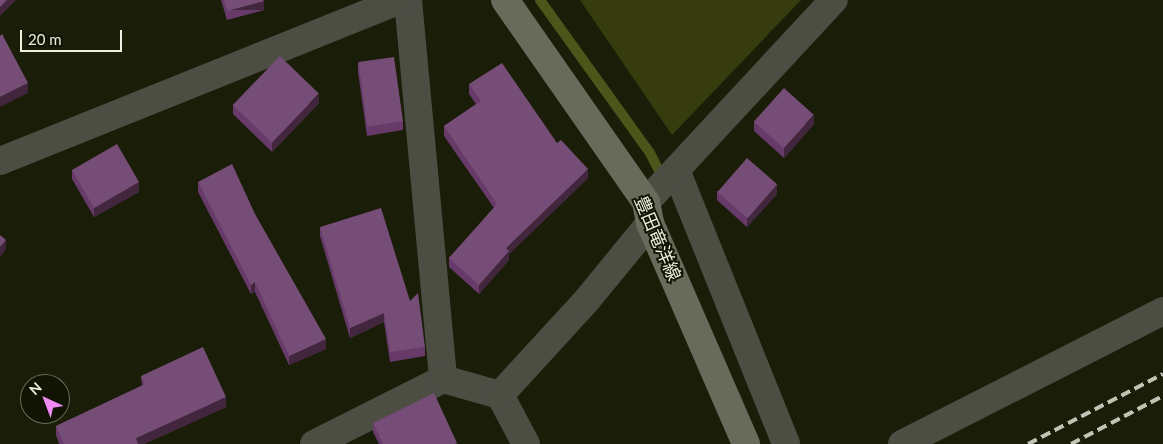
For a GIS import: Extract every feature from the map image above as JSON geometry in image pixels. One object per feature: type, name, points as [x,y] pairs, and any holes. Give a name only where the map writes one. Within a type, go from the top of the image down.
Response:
[{"type":"main road","name":"豊田竜洋線","points":[[505,0],[648,213],[746,444]]},
{"type":"street","points":[[0,161],[401,0]]},
{"type":"street","points":[[408,0],[443,379]]},
{"type":"street","points":[[500,395],[587,300],[676,170],[834,0]]},
{"type":"street","points":[[676,170],[786,444]]},
{"type":"street","points":[[902,444],[1163,311]]},
{"type":"street","points":[[314,444],[443,379],[500,395],[526,444]]},
{"type":"green space","points":[[580,0],[801,0],[672,135]]},
{"type":"building","points":[[0,0],[7,0],[0,7]]},
{"type":"building","points":[[224,0],[263,0],[264,1],[227,11]]},
{"type":"building","points":[[2,34],[28,83],[0,97],[0,36]]},
{"type":"building","points":[[280,56],[319,94],[272,142],[233,105]]},
{"type":"building","points":[[394,57],[403,121],[367,126],[358,62]]},
{"type":"building","points":[[502,63],[557,143],[561,140],[588,169],[506,248],[509,251],[479,285],[449,258],[497,204],[444,126],[481,101],[469,84]]},
{"type":"building","points":[[784,88],[814,115],[784,148],[754,121]]},
{"type":"building","points":[[117,144],[139,182],[94,208],[72,170]]},
{"type":"building","points":[[747,158],[777,184],[748,218],[717,192]]},
{"type":"building","points":[[232,164],[255,214],[326,339],[289,356],[255,282],[251,285],[198,182]]},
{"type":"building","points":[[381,208],[410,301],[418,293],[425,347],[390,352],[384,313],[350,328],[320,227]]},
{"type":"building","points":[[0,235],[6,240],[0,247]]},
{"type":"building","points":[[203,347],[226,397],[136,438],[138,444],[64,444],[56,426],[70,424],[70,419],[145,384],[141,376]]},
{"type":"building","points":[[434,393],[457,443],[383,444],[373,423]]},
{"type":"waterway","points":[[540,0],[650,153],[664,180]]},
{"type":"railway","points":[[1028,444],[1163,374]]},
{"type":"railway","points":[[1071,444],[1163,396]]}]
